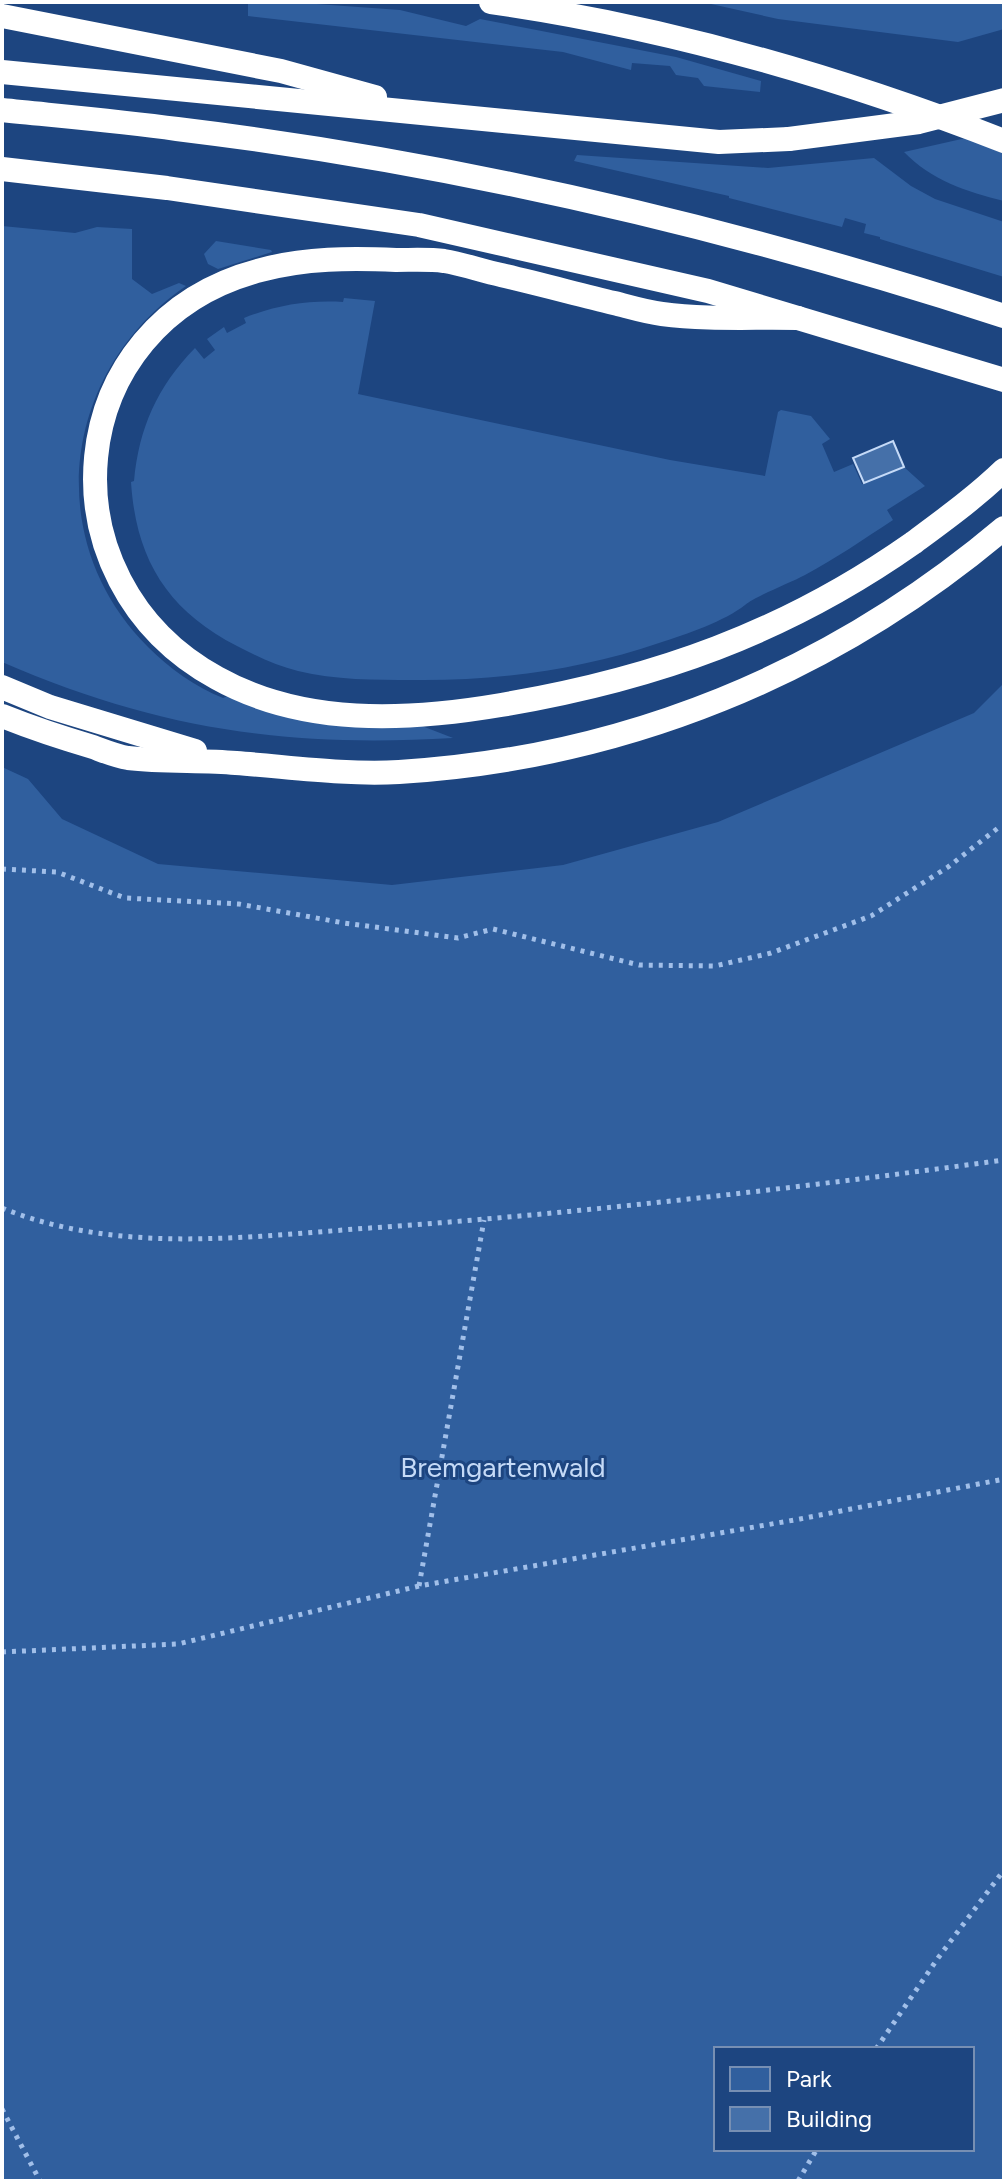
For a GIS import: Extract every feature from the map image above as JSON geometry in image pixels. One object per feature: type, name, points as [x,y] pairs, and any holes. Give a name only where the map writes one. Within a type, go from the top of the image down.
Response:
[{"type":"highway","points":[[491,2],[608,23],[767,61],[890,98],[1004,141]]},
{"type":"highway","points":[[2,16],[281,71],[439,115]]},
{"type":"highway","points":[[2,72],[719,142],[789,139],[919,122],[1004,100]]},
{"type":"highway","points":[[2,110],[276,143],[549,193],[776,249],[1004,316]]},
{"type":"highway","points":[[2,169],[167,188],[419,225],[708,291],[1004,380]]},
{"type":"highway","points":[[798,318],[661,314],[443,261],[357,259],[304,262],[260,270],[221,283],[184,305],[152,332],[117,383],[101,426],[94,465],[95,506],[104,547],[121,585],[144,620],[178,654],[217,679],[259,697],[311,711],[361,716],[416,716],[470,711],[602,686],[657,671],[729,645],[804,610],[871,572],[943,521],[998,476]]},
{"type":"highway","points":[[2,716],[126,758],[236,762],[308,770],[396,772],[489,764],[576,748],[660,723],[746,690],[825,652],[897,610],[1004,528]]},
{"type":"highway","points":[[2,687],[50,707],[236,762]]},
{"type":"path","points":[[2,869],[57,872],[125,898],[239,904],[344,923],[458,938],[493,929],[639,965],[715,966],[771,953],[871,916],[948,867],[998,828],[1004,829]]},
{"type":"path","points":[[2,1208],[94,1234],[138,1237],[249,1236],[661,1204],[1004,1160]]},
{"type":"path","points":[[419,1586],[484,1220]]},
{"type":"path","points":[[2,1652],[178,1644],[419,1586],[800,1519],[1004,1479]]},
{"type":"path","points":[[877,2047],[938,1958],[1004,1870]]},
{"type":"path","points":[[2,2109],[40,2181]]},
{"type":"path","points":[[798,2181],[816,2151]]},
{"type":"green space","points":[[248,2],[400,10],[466,26],[480,19],[676,57],[761,81],[760,92],[704,86],[698,78],[676,75],[670,66],[632,63],[631,70],[563,52],[248,16]]},
{"type":"green space","points":[[702,2],[1004,2],[1004,29],[958,42],[778,19]]},
{"type":"green space","points":[[966,138],[1004,154],[1004,201],[950,184],[904,152]]},
{"type":"green space","points":[[577,155],[768,168],[874,158],[911,186],[935,199],[1004,222],[1004,277],[880,239],[864,233],[866,224],[845,218],[842,227],[729,196],[574,161]]},
{"type":"green space","points":[[2,226],[75,233],[97,227],[132,229],[132,279],[152,294],[179,283],[186,286],[145,321],[113,363],[91,409],[80,458],[80,507],[91,557],[114,604],[148,647],[183,676],[213,694],[223,698],[228,696],[289,718],[422,726],[453,738],[334,740],[223,729],[114,704],[2,662]]},
{"type":"green space","points":[[216,241],[272,252],[218,269],[208,264],[204,254]]},
{"type":"green space","points":[[344,298],[375,301],[358,394],[670,460],[765,476],[778,412],[781,410],[811,416],[830,439],[822,444],[834,472],[853,464],[862,484],[904,467],[925,486],[887,510],[893,520],[816,569],[716,622],[629,652],[538,672],[444,680],[341,678],[282,666],[213,632],[174,599],[148,558],[134,510],[131,482],[134,481],[140,443],[152,409],[170,378],[195,348],[204,359],[215,350],[207,339],[224,327],[227,333],[246,323],[244,318],[305,303],[343,302]]},
{"type":"green space","name":"Bremgartenwald","points":[[1004,683],[1004,2181],[2,2181],[2,767],[28,779],[62,819],[158,864],[392,885],[563,865],[718,822],[974,713]]},
{"type":"building","points":[[893,441],[904,467],[864,483],[853,458]]}]
